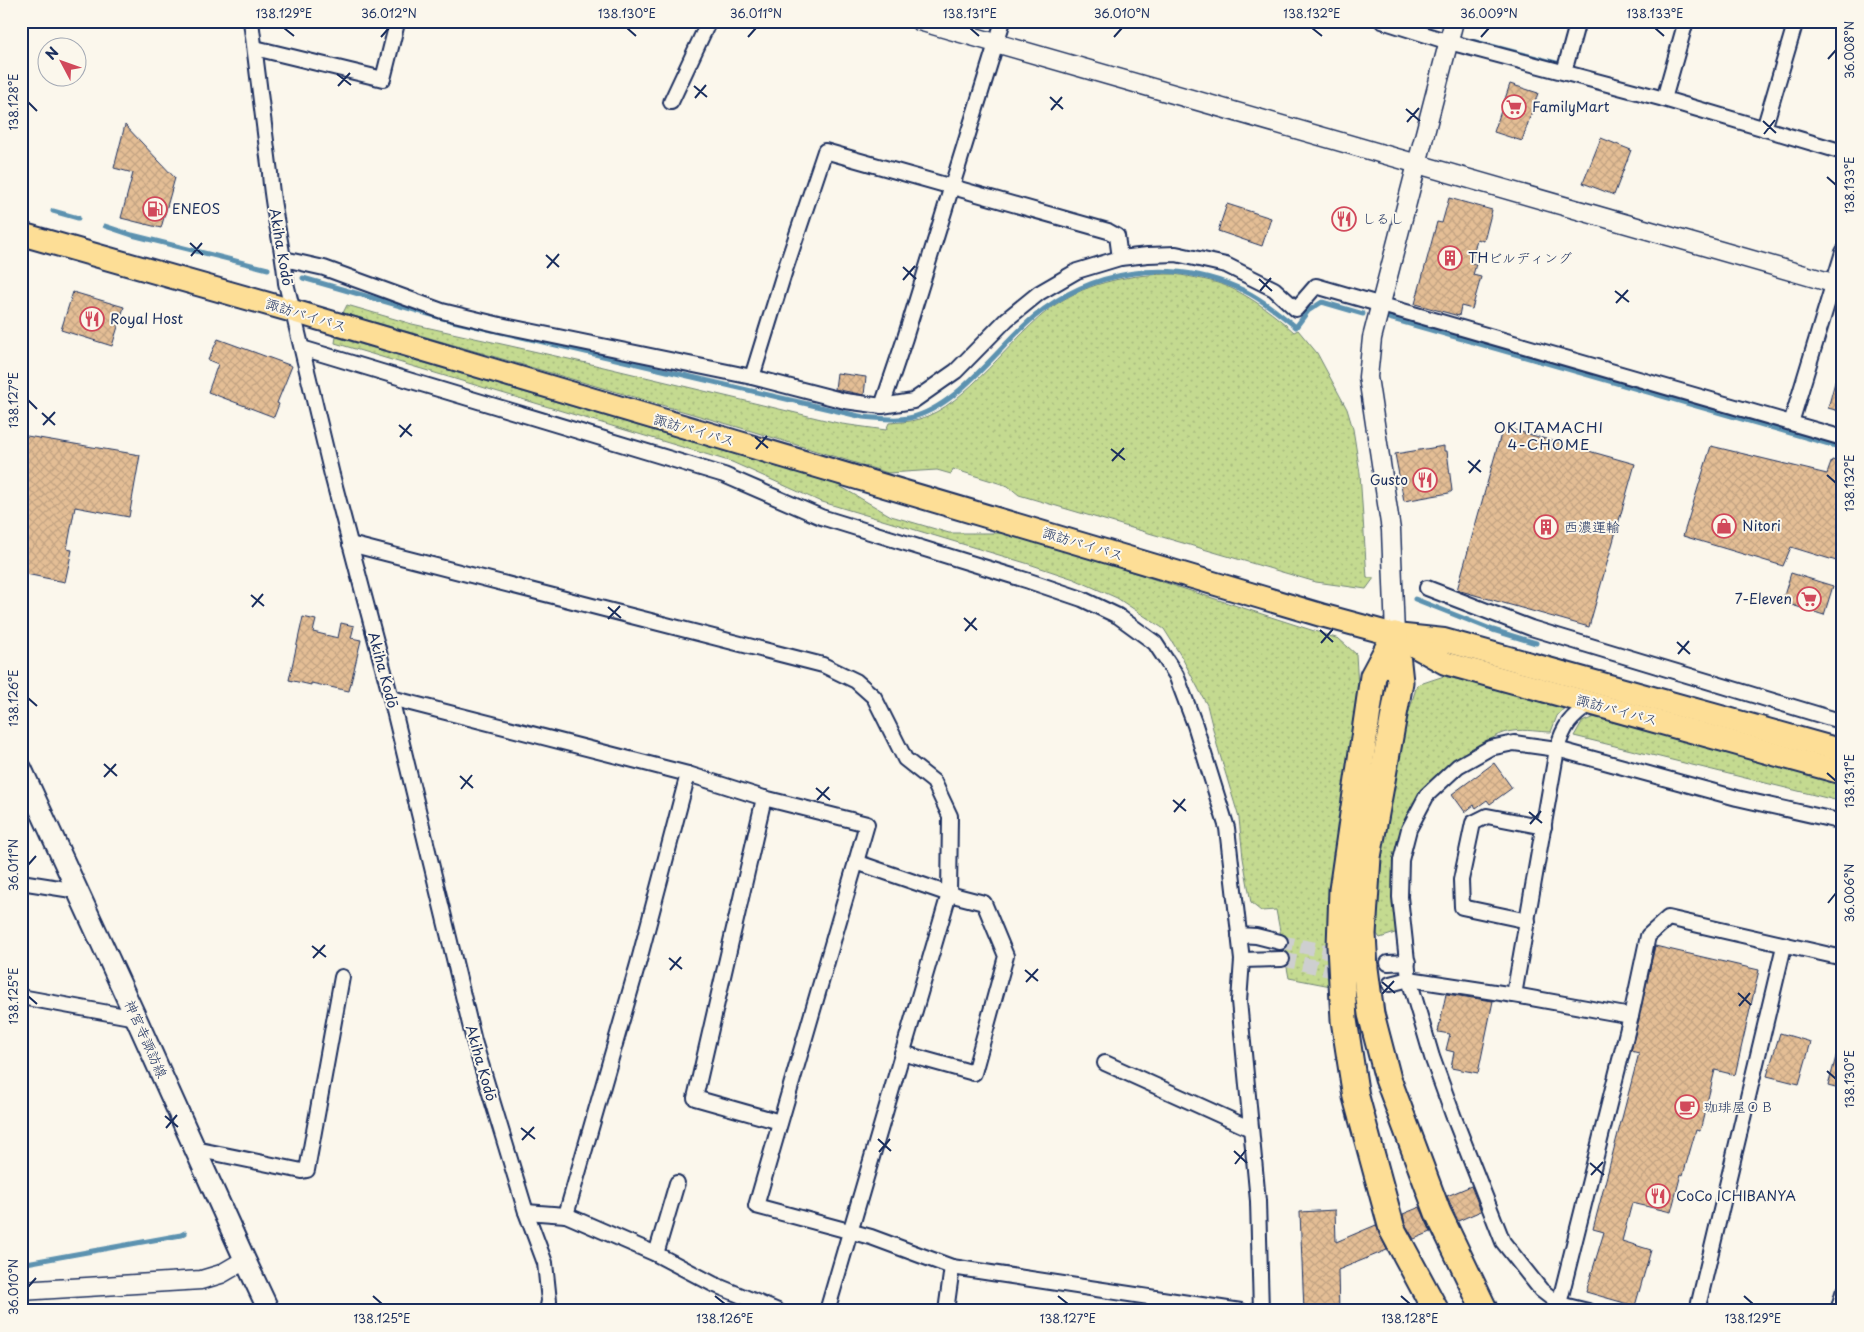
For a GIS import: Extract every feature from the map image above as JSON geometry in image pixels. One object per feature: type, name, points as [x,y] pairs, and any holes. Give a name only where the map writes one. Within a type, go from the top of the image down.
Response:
[{"type":"highway","name":"諏訪バイパス","points":[[21,234],[294,311],[1321,615],[1396,635],[1444,640],[1843,751]]},
{"type":"highway","name":"諏訪バイパス","points":[[1396,635],[1445,663],[1843,773]]},
{"type":"highway","points":[[1396,635],[1373,676],[1342,890],[1340,955],[1344,1020],[1356,1097],[1392,1229],[1436,1311]]},
{"type":"highway","points":[[1396,635],[1400,682],[1368,857],[1363,934],[1371,1014],[1388,1079],[1438,1213],[1485,1311]]},
{"type":"main road","name":"神宮寺諏訪線","points":[[21,768],[269,1311]]},
{"type":"street","name":"Akiha Kodō","points":[[251,21],[270,173],[271,196],[284,259],[286,283],[474,1041],[526,1212],[545,1262],[549,1301],[547,1311]]},
{"type":"street","points":[[671,102],[708,23],[702,21]]},
{"type":"street","points":[[918,21],[1838,285]]},
{"type":"street","points":[[882,406],[905,338],[1003,21]]},
{"type":"street","points":[[1382,21],[1449,42],[1664,99],[1843,152]]},
{"type":"street","points":[[1396,635],[1391,530],[1368,377],[1372,338],[1454,21]]},
{"type":"street","points":[[1564,72],[1578,21]]},
{"type":"street","points":[[1664,99],[1686,21]]},
{"type":"street","points":[[1764,128],[1796,21]]},
{"type":"street","points":[[255,48],[383,79],[397,23]]},
{"type":"street","points":[[752,377],[825,151],[1108,231],[1117,236],[1120,258]]},
{"type":"street","points":[[1791,423],[1838,285],[1843,252]]},
{"type":"street","points":[[284,259],[324,268],[442,311],[500,325],[752,377],[845,401],[882,406],[913,401],[956,371],[1007,320],[1039,293],[1077,271],[1120,258],[1148,254],[1176,254],[1220,263],[1245,273],[1274,289],[1296,309],[1316,286],[1843,438]]},
{"type":"street","points":[[302,348],[724,474],[821,517],[1082,599],[1118,616],[1154,643],[1176,675],[1228,828],[1242,960],[1239,1001],[1258,1201],[1261,1311]]},
{"type":"street","points":[[350,544],[823,665],[856,681],[874,697],[906,759],[934,782],[950,816],[949,894],[827,1311]]},
{"type":"street","points":[[1426,588],[1531,628],[1843,722]]},
{"type":"street","points":[[390,698],[688,774],[764,798],[867,824],[756,1206],[871,1237],[952,1267],[1179,1306],[1241,1311]]},
{"type":"street","points":[[1514,995],[1557,749],[1562,733],[1573,715],[1591,703]]},
{"type":"street","points":[[1588,1311],[1559,1307],[1541,1290],[1503,1242],[1432,1056],[1409,979],[1400,896],[1401,860],[1409,829],[1427,795],[1458,766],[1490,748],[1514,743],[1557,749],[1737,798],[1843,822]]},
{"type":"street","points":[[566,1215],[638,964],[688,774]]},
{"type":"street","points":[[764,798],[695,1098],[780,1122]]},
{"type":"street","points":[[1528,921],[1462,907],[1460,880],[1473,823],[1487,816],[1544,827]]},
{"type":"street","points":[[856,862],[949,894],[984,903],[1006,956],[974,1073],[902,1053]]},
{"type":"street","points":[[21,882],[78,891]]},
{"type":"street","points":[[1559,1307],[1631,1016],[1648,936],[1668,918],[1843,958]]},
{"type":"street","points":[[1239,935],[1256,936],[1280,942]]},
{"type":"street","points":[[1697,1311],[1784,946]]},
{"type":"street","points":[[1242,960],[1282,959]]},
{"type":"street","points":[[1388,963],[1408,962]]},
{"type":"street","points":[[195,1149],[302,1171],[307,1170],[342,977]]},
{"type":"street","points":[[1390,984],[1409,979],[1631,1016]]},
{"type":"street","points":[[21,997],[136,1018]]},
{"type":"street","points":[[1105,1063],[1251,1129]]},
{"type":"street","points":[[656,1254],[677,1183]]},
{"type":"street","points":[[526,1212],[566,1215],[656,1254],[713,1284],[778,1311]]},
{"type":"street","points":[[21,1292],[201,1280],[221,1274],[245,1260]]},
{"type":"street","points":[[946,1311],[952,1267]]},
{"type":"street","points":[[1838,1311],[1843,1292]]},
{"type":"green space","points":[[1174,274],[1210,281],[1240,292],[1294,332],[1298,330],[1317,353],[1347,409],[1353,429],[1360,473],[1367,578],[1374,578],[1366,589],[1316,582],[1019,495],[1008,486],[953,469],[951,474],[937,470],[888,473],[748,430],[343,313],[347,305],[412,324],[591,364],[842,424],[886,430],[889,423],[919,419],[937,412],[954,400],[972,385],[1039,318],[1068,297],[1112,280],[1143,275]]},
{"type":"green space","points":[[336,337],[836,484],[891,516],[949,533],[1004,533],[1027,538],[1339,639],[1356,654],[1358,688],[1336,904],[1336,987],[1289,978],[1276,910],[1261,911],[1251,903],[1243,858],[1239,818],[1207,705],[1181,656],[1164,629],[1117,598],[1074,579],[1029,564],[819,501],[732,462],[335,343]]},
{"type":"green space","points":[[1444,676],[1566,706],[1557,716],[1551,732],[1518,730],[1495,737],[1453,762],[1430,782],[1421,793],[1405,819],[1396,858],[1398,932],[1380,938],[1377,934],[1374,887],[1406,721],[1417,685]]},
{"type":"green space","points":[[1594,717],[1843,784],[1843,802],[1574,736],[1582,722]]},
{"type":"building","points":[[1510,84],[1538,93],[1522,141],[1494,132]]},
{"type":"building","points":[[125,125],[175,178],[161,228],[121,218],[133,173],[114,168]]},
{"type":"building","points":[[1601,138],[1631,150],[1614,195],[1583,183]]},
{"type":"building","name":"THビルディング","points":[[1449,198],[1492,210],[1484,241],[1477,239],[1471,263],[1476,264],[1473,275],[1481,277],[1472,309],[1461,306],[1459,316],[1415,304],[1437,222],[1442,223]]},
{"type":"building","points":[[1227,204],[1271,218],[1262,246],[1218,231]]},
{"type":"building","name":"Royal Host","points":[[73,292],[124,307],[112,346],[61,330]]},
{"type":"building","points":[[218,339],[292,366],[277,403],[279,404],[274,417],[208,392],[218,364],[208,360]]},
{"type":"building","points":[[1838,371],[1843,371],[1843,412],[1828,408]]},
{"type":"building","points":[[837,373],[866,377],[864,395],[835,389]]},
{"type":"building","name":"西濃運輸","points":[[1503,427],[1635,464],[1589,627],[1457,590]]},
{"type":"building","points":[[21,435],[140,455],[129,517],[75,507],[67,549],[72,550],[65,582],[21,573],[21,530],[25,531],[30,500],[21,498]]},
{"type":"building","name":"Gusto","points":[[1444,446],[1444,451],[1447,451],[1452,491],[1404,501],[1395,454]]},
{"type":"building","points":[[1711,446],[1827,474],[1832,460],[1843,463],[1843,563],[1791,547],[1783,566],[1683,536]]},
{"type":"building","points":[[1791,573],[1833,586],[1824,615],[1782,602]]},
{"type":"building","points":[[303,617],[316,620],[313,632],[338,638],[341,623],[354,626],[351,638],[361,640],[349,691],[289,680]]},
{"type":"building","points":[[1494,763],[1512,788],[1490,804],[1487,800],[1476,808],[1474,805],[1465,812],[1452,794]]},
{"type":"building","points":[[1655,946],[1759,970],[1735,1075],[1715,1070],[1700,1131],[1696,1130],[1683,1175],[1681,1174],[1671,1212],[1632,1203],[1622,1241],[1651,1250],[1635,1306],[1586,1292],[1604,1232],[1593,1229],[1639,1053],[1631,1051]]},
{"type":"building","points":[[1446,994],[1493,1001],[1478,1073],[1451,1068],[1454,1052],[1446,1050],[1450,1034],[1438,1032]]},
{"type":"building","points":[[1780,1033],[1811,1042],[1799,1084],[1767,1076]]},
{"type":"building","points":[[1839,1046],[1843,1047],[1843,1090],[1828,1086]]},
{"type":"building","points":[[1471,1186],[1481,1211],[1458,1221],[1447,1196]]},
{"type":"building","points":[[1420,1207],[1431,1232],[1414,1239],[1405,1224],[1403,1214]]},
{"type":"building","points":[[1335,1210],[1336,1242],[1376,1225],[1387,1250],[1338,1270],[1339,1311],[1304,1311],[1300,1212]]},
{"type":"waterway","points":[[1472,41],[1560,64]]},
{"type":"waterway","points":[[53,211],[78,218]]},
{"type":"waterway","points":[[105,226],[132,235],[268,269]]},
{"type":"waterway","points":[[303,278],[453,321],[863,417],[892,419],[909,418],[927,412],[944,402],[976,375],[1034,317],[1056,301],[1080,288],[1105,279],[1157,271],[1184,273],[1210,278],[1252,295],[1296,327],[1308,311],[1322,302],[1363,314]]},
{"type":"waterway","points":[[1389,318],[1843,448]]},
{"type":"waterway","points":[[1415,599],[1493,630],[1536,643]]},
{"type":"waterway","points":[[21,1264],[185,1233]]},
{"type":"tunnel","points":[[1280,942],[1388,963]]},
{"type":"tunnel","points":[[1282,959],[1390,984]]},
{"type":"place","name":"FamilyMart","points":[[1514,107]]},
{"type":"place","name":"ENEOS","points":[[155,209]]},
{"type":"place","name":"しるし","points":[[1344,219]]},
{"type":"place","name":"THビルディング","points":[[1450,258]]},
{"type":"place","name":"Royal Host","points":[[92,319]]},
{"type":"place","name":"Gusto","points":[[1425,480]]},
{"type":"place","name":"Nitori","points":[[1724,526]]},
{"type":"place","name":"西濃運輸","points":[[1546,527]]},
{"type":"place","name":"7-Eleven","points":[[1809,599]]},
{"type":"place","name":"珈琲屋ＯＢ","points":[[1687,1107]]},
{"type":"place","name":"CoCo ICHIBANYA","points":[[1658,1196]]},
{"type":"district","name":"OKITAMACHI 4-CHOME","points":[[1549,436]]}]
